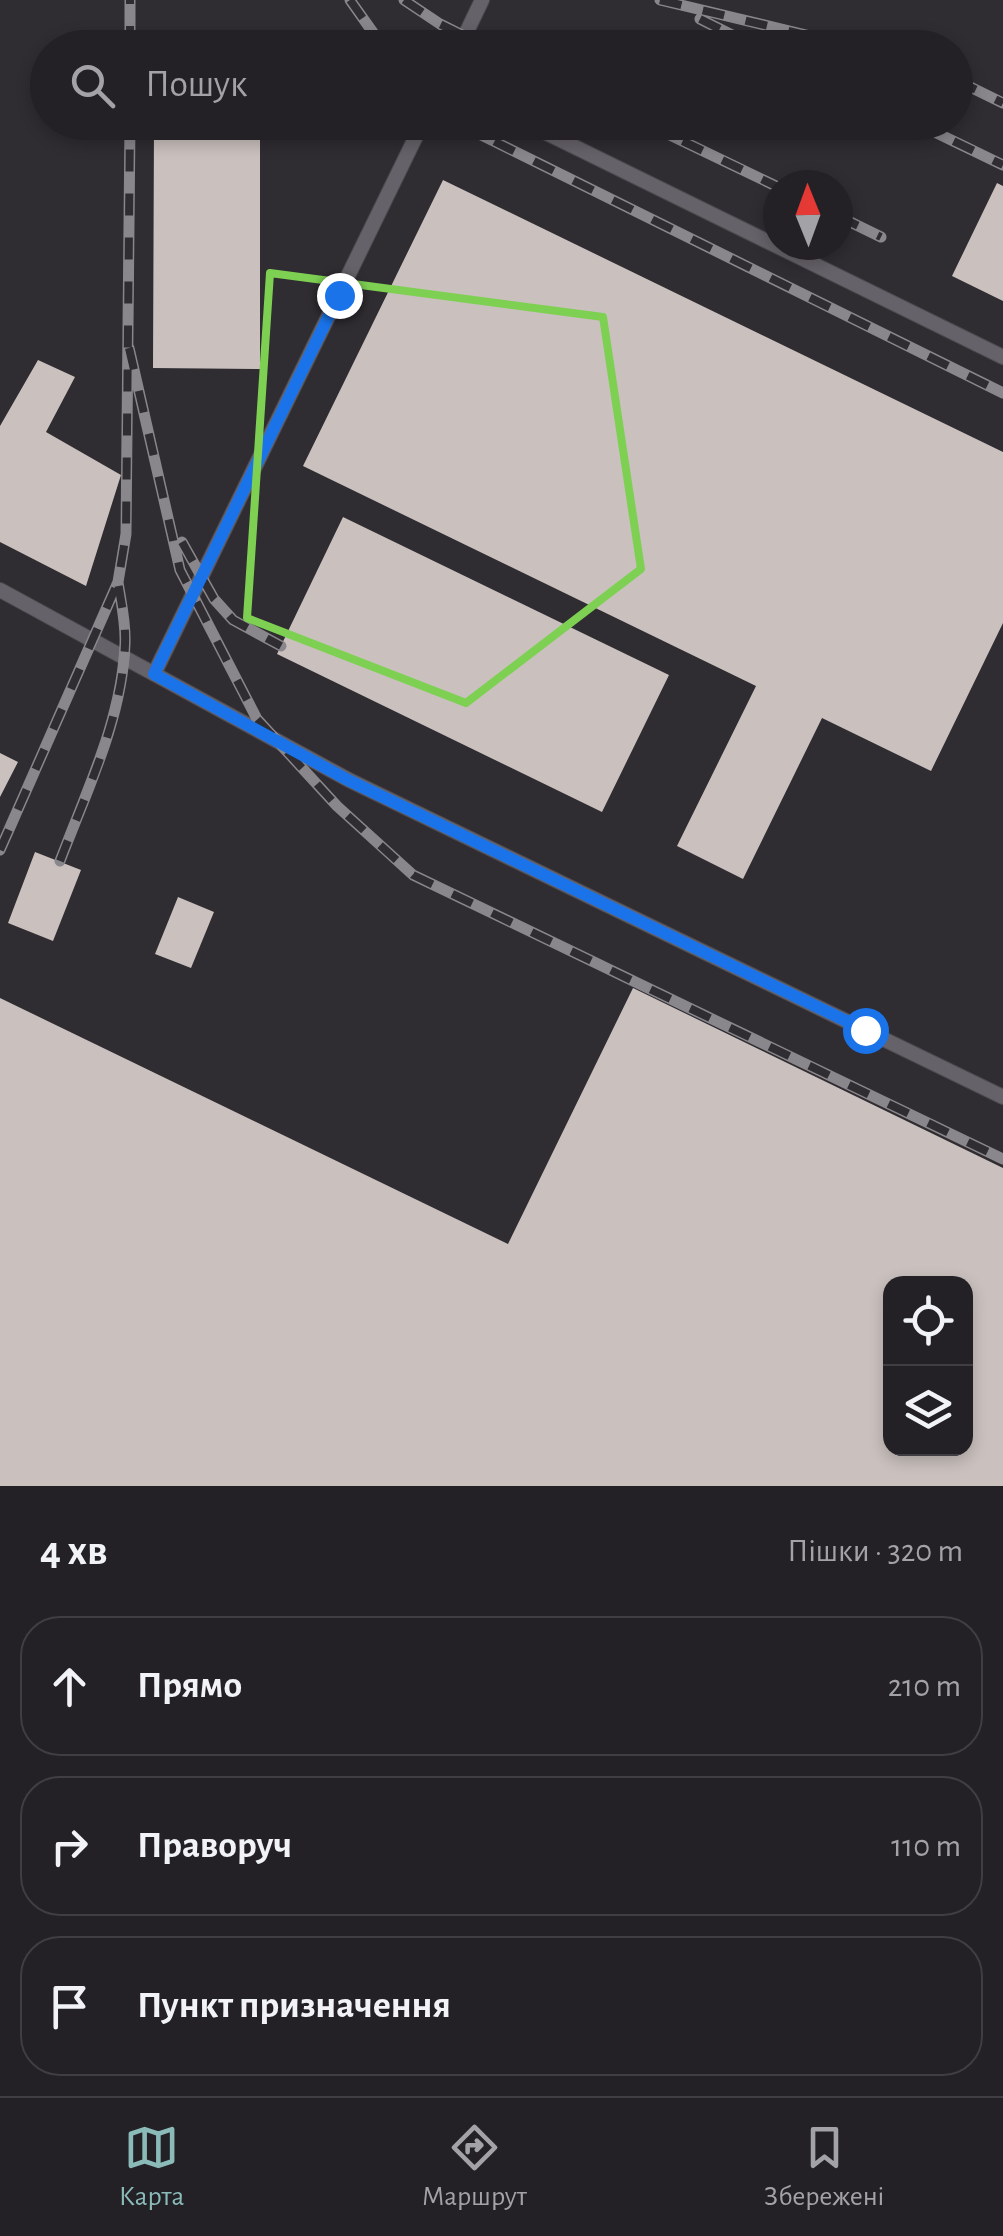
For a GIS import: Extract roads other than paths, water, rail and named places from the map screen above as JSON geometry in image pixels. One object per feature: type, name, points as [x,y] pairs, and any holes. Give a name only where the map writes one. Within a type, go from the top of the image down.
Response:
[{"type":"lane","points":[[468,30],[482,0]]},
{"type":"lane","points":[[154,674],[414,140]]},
{"type":"lane","points":[[561,140],[1003,357]]},
{"type":"lane","points":[[0,590],[348,780],[1003,1096]]},
{"type":"railway","points":[[130,0],[130,30]]},
{"type":"railway","points":[[350,0],[371,30]]},
{"type":"railway","points":[[404,0],[452,30]]},
{"type":"railway","points":[[660,0],[785,30]]},
{"type":"railway","points":[[700,19],[722,30]]},
{"type":"railway","points":[[973,88],[1003,103]]},
{"type":"railway","points":[[0,850],[118,582],[126,534],[130,140]]},
{"type":"railway","points":[[491,140],[1003,393]]},
{"type":"railway","points":[[680,140],[763,180]]},
{"type":"railway","points":[[951,140],[1003,165]]},
{"type":"railway","points":[[853,223],[881,237]]},
{"type":"railway","points":[[129,348],[180,570],[257,719],[337,806],[413,875],[1003,1159]]},
{"type":"railway","points":[[182,542],[214,599],[233,620],[281,646]]},
{"type":"railway","points":[[60,861],[101,755],[117,700],[125,636],[118,582]]}]
